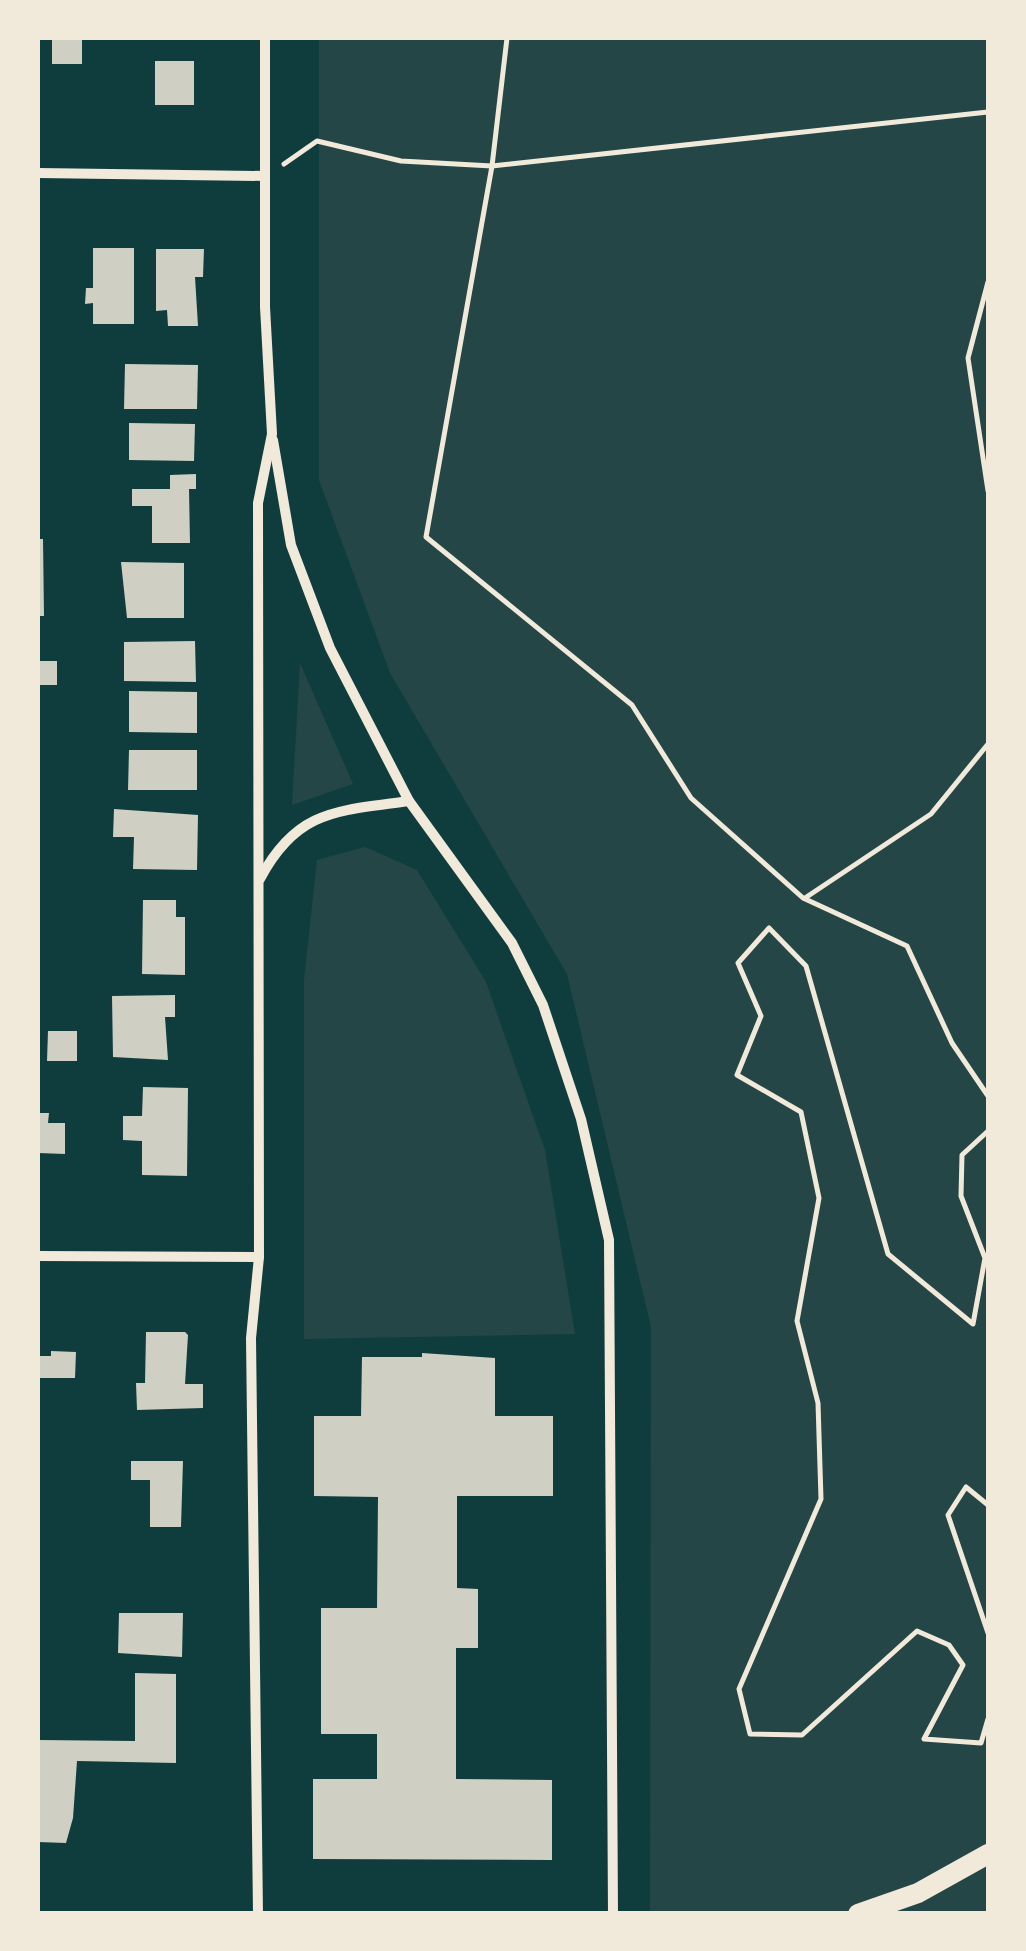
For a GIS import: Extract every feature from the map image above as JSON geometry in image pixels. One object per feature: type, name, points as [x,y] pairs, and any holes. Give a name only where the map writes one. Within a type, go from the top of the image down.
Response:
[{"type":"main road","points":[[858,1914],[918,1894],[988,1854]]},
{"type":"street","points":[[265,38],[264,176],[272,434],[290,544],[330,648],[409,801],[512,943],[543,1006],[581,1120],[609,1240],[613,1914]]},
{"type":"street","points":[[38,172],[264,176]]},
{"type":"street","points":[[258,1914],[251,1338],[259,1257],[258,503],[272,434]]},
{"type":"street","points":[[258,882],[289,834],[336,812],[409,801]]},
{"type":"street","points":[[38,1256],[259,1257]]},
{"type":"path","points":[[507,38],[492,166],[426,537],[632,706],[692,798],[803,898],[907,946],[952,1043],[988,1096]]},
{"type":"path","points":[[264,176],[317,142],[401,161],[492,166],[988,112]]},
{"type":"path","points":[[988,282],[968,358],[988,490]]},
{"type":"path","points":[[803,898],[931,814],[988,744]]},
{"type":"path","points":[[988,1131],[962,1155],[961,1196],[985,1258],[972,1324],[888,1254],[806,966],[769,928],[738,963],[760,1016],[737,1075],[802,1112],[819,1198],[797,1321],[818,1403],[822,1499],[738,1689],[750,1734],[802,1736],[917,1631],[949,1645],[963,1666],[924,1739],[980,1743],[988,1719]]},
{"type":"path","points":[[988,1505],[966,1487],[948,1515],[988,1633]]},
{"type":"shaded area","points":[[319,38],[988,38],[988,1913],[650,1913],[651,1327],[567,974],[390,673],[319,480]]},
{"type":"shaded area","points":[[300,663],[353,784],[292,805]]},
{"type":"shaded area","points":[[365,847],[417,870],[486,982],[545,1150],[575,1334],[304,1339],[304,980],[317,860]]},
{"type":"building","points":[[52,38],[82,38],[82,64],[52,64]]},
{"type":"building","points":[[155,61],[194,61],[194,105],[155,105]]},
{"type":"building","points":[[93,248],[134,248],[134,324],[93,324],[93,303],[85,304],[86,288],[93,288]]},
{"type":"building","points":[[156,249],[204,249],[203,277],[195,277],[198,326],[168,326],[167,310],[156,311]]},
{"type":"building","points":[[125,364],[198,365],[197,409],[124,409]]},
{"type":"building","points":[[129,423],[195,424],[194,461],[129,460]]},
{"type":"building","points":[[196,474],[196,489],[189,489],[190,543],[152,543],[152,506],[132,506],[132,489],[170,489],[170,475]]},
{"type":"building","points":[[38,539],[43,539],[44,616],[38,616]]},
{"type":"building","points":[[121,562],[184,563],[184,618],[127,618]]},
{"type":"building","points":[[195,641],[196,682],[124,681],[124,642]]},
{"type":"building","points":[[38,661],[57,661],[57,685],[38,685]]},
{"type":"building","points":[[129,691],[197,692],[197,733],[129,732]]},
{"type":"building","points":[[129,750],[197,750],[197,790],[128,790]]},
{"type":"building","points":[[114,809],[198,815],[197,870],[133,869],[134,837],[113,837]]},
{"type":"building","points":[[143,900],[176,900],[176,917],[185,917],[185,975],[142,974]]},
{"type":"building","points":[[175,995],[175,1017],[165,1017],[168,1060],[113,1057],[112,996]]},
{"type":"building","points":[[48,1031],[77,1031],[77,1061],[47,1061]]},
{"type":"building","points":[[143,1087],[188,1088],[187,1176],[142,1175],[142,1141],[123,1140],[123,1116],[142,1116]]},
{"type":"building","points":[[38,1113],[49,1113],[48,1123],[65,1123],[65,1154],[38,1153]]},
{"type":"building","points":[[146,1332],[188,1335],[185,1384],[203,1384],[203,1408],[137,1410],[136,1383],[145,1383]]},
{"type":"building","points":[[51,1351],[76,1352],[75,1378],[38,1378],[38,1356],[51,1356]]},
{"type":"building","points":[[422,1353],[495,1358],[495,1416],[553,1416],[553,1496],[457,1496],[457,1588],[478,1589],[478,1648],[456,1648],[456,1779],[552,1780],[552,1860],[313,1859],[313,1779],[377,1779],[377,1734],[321,1734],[321,1608],[377,1608],[378,1497],[314,1496],[314,1416],[361,1416],[362,1357],[422,1357]]},
{"type":"building","points":[[131,1461],[183,1461],[181,1527],[150,1527],[150,1480],[131,1480]]},
{"type":"building","points":[[119,1613],[183,1613],[182,1657],[118,1653]]},
{"type":"building","points":[[135,1673],[176,1674],[176,1763],[77,1761],[73,1818],[66,1843],[38,1842],[38,1740],[135,1741]]}]
